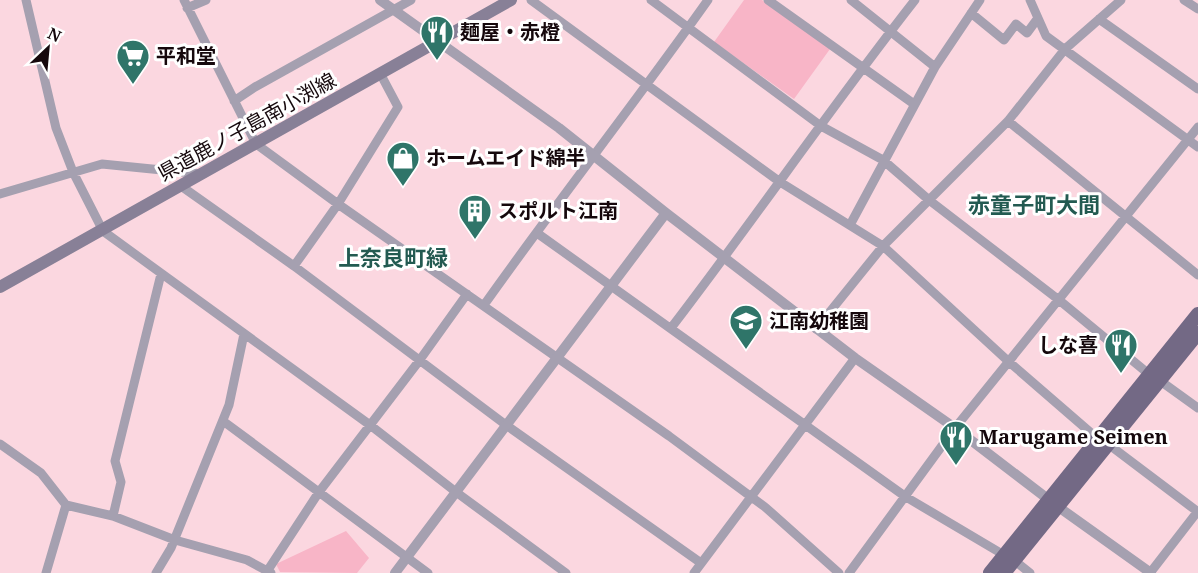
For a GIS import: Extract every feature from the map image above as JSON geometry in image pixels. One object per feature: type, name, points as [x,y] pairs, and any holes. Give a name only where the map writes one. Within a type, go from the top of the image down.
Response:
[{"type":"main road","name":"県道鹿ノ子島南小渕線","points":[[0,286],[103,231],[511,0]]},
{"type":"main road","points":[[990,573],[1009,558],[1155,377],[1198,314]]},
{"type":"main road","points":[[1155,377],[1198,333]]},
{"type":"main road","points":[[1004,573],[1009,558]]},
{"type":"street","points":[[26,0],[53,116],[73,172],[103,231],[370,425],[566,573]]},
{"type":"street","points":[[206,0],[185,4],[256,144],[752,497],[839,573]]},
{"type":"street","points":[[380,0],[594,155],[855,358],[955,428],[1150,573],[1198,512],[1103,441],[1008,361],[883,246],[780,182],[531,0]]},
{"type":"street","points":[[234,101],[411,0]]},
{"type":"street","points":[[651,0],[821,126],[883,160],[929,200],[1198,408]]},
{"type":"street","points":[[484,305],[648,85],[708,0]]},
{"type":"street","points":[[768,0],[914,104]]},
{"type":"street","points":[[851,0],[935,67]]},
{"type":"street","points":[[671,328],[915,0]]},
{"type":"street","points":[[850,225],[935,67],[980,0]]},
{"type":"street","points":[[1030,0],[1046,36],[1198,147]]},
{"type":"street","points":[[816,328],[883,246],[1008,120],[1065,49],[1121,0]]},
{"type":"street","points":[[1184,0],[1198,9]]},
{"type":"street","points":[[971,13],[1004,40],[1016,24],[1027,33],[1038,18]]},
{"type":"street","points":[[1099,19],[1198,89]]},
{"type":"street","points":[[294,266],[338,204],[398,107],[381,75]]},
{"type":"street","points":[[1008,120],[1198,275]]},
{"type":"street","points":[[849,573],[955,428],[1198,127]]},
{"type":"street","points":[[0,194],[102,164],[202,174]]},
{"type":"street","points":[[181,186],[294,266],[506,425],[701,563]]},
{"type":"street","points":[[395,573],[666,213]]},
{"type":"street","points":[[537,233],[906,497],[1009,558],[1030,573]]},
{"type":"street","points":[[113,516],[121,482],[115,461],[161,274]]},
{"type":"street","points":[[0,444],[40,473],[66,505],[113,516],[175,540],[247,560],[268,572],[319,492],[467,294]]},
{"type":"street","points":[[156,573],[175,540],[229,405],[244,334]]},
{"type":"street","points":[[694,573],[855,358]]},
{"type":"street","points":[[223,421],[428,573]]},
{"type":"street","points":[[46,573],[66,505]]},
{"type":"shaded area","points":[[744,0],[762,0],[830,49],[794,99],[714,42]]},
{"type":"shaded area","points":[[346,531],[369,558],[357,573],[280,572],[276,564]]},
{"type":"place","name":"麺屋・赤橙","points":[[437,61]]},
{"type":"place","name":"平和堂","points":[[133,85]]},
{"type":"place","name":"ホームエイド綿半","points":[[403,187]]},
{"type":"place","name":"スポルト江南","points":[[475,240]]},
{"type":"place","name":"江南幼稚園","points":[[746,350]]},
{"type":"place","name":"しな喜","points":[[1121,374]]},
{"type":"place","name":"Marugame Seimen","points":[[956,466]]},
{"type":"district","name":"赤童子町大間","points":[[1034,205]]},
{"type":"district","name":"上奈良町緑","points":[[393,258]]}]
